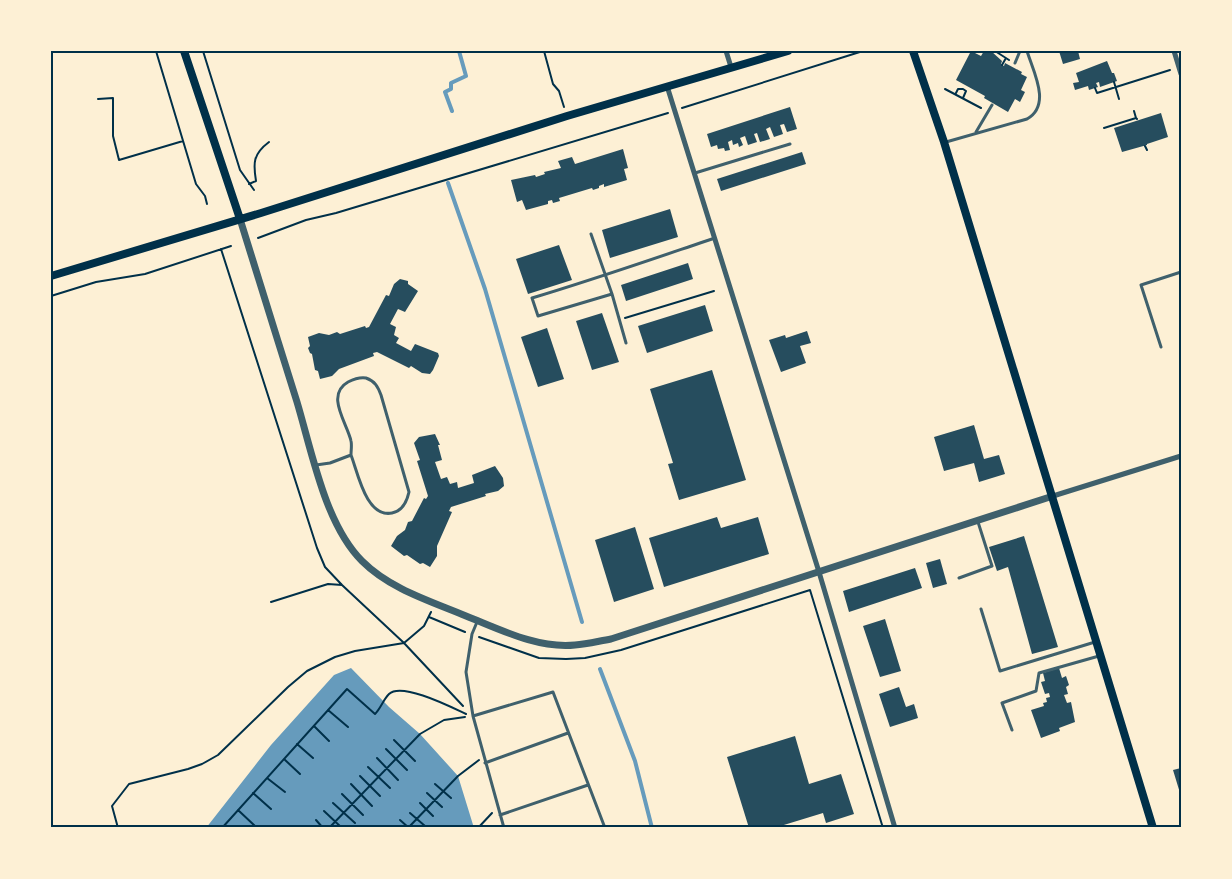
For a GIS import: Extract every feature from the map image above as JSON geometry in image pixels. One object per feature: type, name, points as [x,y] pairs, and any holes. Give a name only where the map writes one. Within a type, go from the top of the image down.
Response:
[{"type":"main road","points":[[184,51],[240,219]]},
{"type":"main road","points":[[51,276],[567,116],[788,51]]},
{"type":"main road","points":[[913,51],[944,142],[1153,828]]},
{"type":"street","points":[[726,51],[731,67]]},
{"type":"street","points":[[1174,51],[1181,74]]},
{"type":"street","points":[[667,86],[819,572],[895,828]]},
{"type":"street","points":[[240,219],[316,465],[339,531],[361,560],[378,576],[391,584],[530,640],[574,645],[611,639],[1181,456]]},
{"type":"lane","points":[[1015,63],[1020,51]]},
{"type":"lane","points":[[944,142],[1027,119],[1037,111],[1040,95],[1027,51]]},
{"type":"lane","points":[[976,133],[992,105]]},
{"type":"lane","points":[[695,173],[790,144]]},
{"type":"lane","points":[[591,234],[606,274],[626,343]]},
{"type":"lane","points":[[612,294],[538,316],[532,298],[715,238]]},
{"type":"lane","points":[[1161,347],[1141,285],[1181,272]]},
{"type":"lane","points":[[357,378],[368,379],[376,385],[381,395],[410,492],[400,510],[394,513],[375,510],[369,503],[351,455],[352,442],[338,405],[338,397],[340,389],[346,383],[357,378]]},
{"type":"lane","points":[[316,465],[330,463],[351,455]]},
{"type":"lane","points":[[958,578],[992,566],[977,520]]},
{"type":"lane","points":[[981,609],[1000,671],[1097,641]]},
{"type":"lane","points":[[477,620],[472,634],[466,672],[473,716],[504,828]]},
{"type":"lane","points":[[1012,730],[1002,703],[1036,691],[1039,673],[1101,656]]},
{"type":"lane","points":[[473,716],[553,692],[605,828]]},
{"type":"lane","points":[[485,763],[568,733]]},
{"type":"lane","points":[[500,815],[588,785]]},
{"type":"path","points":[[156,51],[196,184],[205,196],[207,204]]},
{"type":"path","points":[[203,51],[240,170],[254,190]]},
{"type":"path","points":[[544,51],[553,84],[559,91],[567,116]]},
{"type":"path","points":[[686,106],[863,51]]},
{"type":"path","points":[[994,52],[1015,63]]},
{"type":"path","points":[[1002,65],[1006,58]]},
{"type":"path","points":[[1095,88],[1097,93],[1170,70]]},
{"type":"path","points":[[1114,82],[1119,99]]},
{"type":"path","points":[[945,89],[981,108]]},
{"type":"path","points":[[956,94],[958,89],[963,89],[966,91],[963,98]]},
{"type":"path","points":[[98,99],[113,98],[113,136],[119,160],[183,141]]},
{"type":"path","points":[[1104,128],[1137,118],[1134,111]]},
{"type":"path","points":[[258,238],[306,220],[660,116]]},
{"type":"path","points":[[249,184],[256,181],[253,163],[259,150],[269,142]]},
{"type":"path","points":[[1145,146],[1147,150]]},
{"type":"path","points":[[266,228],[267,234]]},
{"type":"path","points":[[51,296],[96,282],[145,274],[231,246]]},
{"type":"path","points":[[221,249],[325,567],[404,643],[473,716]]},
{"type":"path","points":[[619,320],[714,291]]},
{"type":"path","points":[[271,602],[328,584],[342,585]]},
{"type":"path","points":[[810,590],[883,828]]},
{"type":"path","points":[[118,828],[112,806],[129,784],[202,764],[234,741],[307,671],[335,657],[370,648],[404,643],[424,626],[429,617]]},
{"type":"path","points":[[224,827],[347,688],[375,714],[382,708],[389,693],[407,691],[473,716]]},
{"type":"path","points":[[328,710],[348,727]]},
{"type":"path","points":[[329,828],[420,734],[444,720],[473,716]]},
{"type":"path","points":[[314,726],[329,741]]},
{"type":"path","points":[[394,740],[416,761]]},
{"type":"path","points":[[297,744],[313,758]]},
{"type":"path","points":[[386,749],[407,770]]},
{"type":"path","points":[[400,820],[408,828],[458,776],[483,757]]},
{"type":"path","points":[[377,758],[398,780]]},
{"type":"path","points":[[284,759],[300,774]]},
{"type":"path","points":[[368,767],[390,788]]},
{"type":"path","points":[[360,776],[380,796]]},
{"type":"path","points":[[267,778],[285,792]]},
{"type":"path","points":[[351,784],[372,806]]},
{"type":"path","points":[[435,784],[451,798]]},
{"type":"path","points":[[253,793],[271,808]]},
{"type":"path","points":[[427,793],[442,807]]},
{"type":"path","points":[[342,794],[363,815]]},
{"type":"path","points":[[333,803],[355,824]]},
{"type":"path","points":[[420,803],[433,816]]},
{"type":"path","points":[[478,828],[498,807]]},
{"type":"path","points":[[238,810],[255,826]]},
{"type":"path","points":[[324,811],[342,828]]},
{"type":"path","points":[[410,813],[425,826]]},
{"type":"path","points":[[316,820],[323,828]]},
{"type":"water","points":[[351,668],[389,707],[420,734],[458,776],[474,828],[206,828],[271,745],[334,675]]},
{"type":"building","points":[[971,51],[981,56],[984,51],[990,53],[991,51],[1002,61],[1001,64],[1004,66],[1005,63],[1027,77],[1021,90],[1025,92],[1020,102],[1015,99],[1008,112],[956,80]]},
{"type":"building","points":[[1059,51],[1078,51],[1080,59],[1063,64]]},
{"type":"building","points":[[1107,61],[1117,81],[1100,87],[1099,82],[1096,83],[1098,87],[1089,90],[1088,86],[1075,90],[1073,83],[1079,82],[1076,73]]},
{"type":"building","points":[[790,107],[797,129],[787,132],[784,124],[780,125],[783,134],[774,137],[770,127],[766,129],[770,139],[760,142],[757,133],[754,134],[757,142],[748,145],[745,136],[740,138],[743,145],[739,147],[738,143],[733,145],[732,140],[728,142],[730,150],[718,149],[717,145],[711,147],[707,134]]},
{"type":"building","points":[[1161,113],[1168,137],[1122,152],[1114,128]]},
{"type":"building","points":[[623,149],[628,168],[624,169],[627,180],[604,187],[604,184],[593,190],[592,188],[559,198],[560,201],[553,203],[552,200],[548,201],[548,204],[526,210],[522,200],[517,202],[511,180],[535,175],[536,177],[545,174],[544,172],[561,168],[558,161],[572,157],[575,164]]},
{"type":"building","points":[[802,152],[806,164],[721,191],[717,179]]},
{"type":"building","points":[[670,209],[678,237],[610,258],[602,230]]},
{"type":"building","points":[[559,245],[572,280],[528,294],[516,259]]},
{"type":"building","points":[[688,263],[693,279],[626,301],[621,285]]},
{"type":"building","points":[[400,279],[408,281],[408,284],[418,291],[405,312],[398,309],[390,324],[396,327],[394,335],[399,338],[396,343],[411,351],[415,344],[438,353],[439,356],[430,374],[422,373],[411,366],[409,368],[377,352],[373,353],[374,356],[339,369],[332,376],[320,379],[308,348],[310,346],[308,337],[319,333],[329,335],[337,332],[340,334],[365,326],[369,327],[386,295],[389,296],[394,284]]},
{"type":"building","points":[[705,305],[713,331],[647,353],[638,326]]},
{"type":"building","points":[[602,313],[619,362],[592,370],[576,321]]},
{"type":"building","points":[[547,328],[564,379],[538,387],[521,337]]},
{"type":"building","points":[[807,331],[811,343],[800,346],[806,363],[781,372],[769,340],[785,335],[786,338]]},
{"type":"building","points":[[712,370],[746,480],[679,500],[668,464],[673,463],[650,389]]},
{"type":"building","points":[[974,425],[984,459],[999,455],[1005,474],[979,482],[974,463],[944,471],[934,437]]},
{"type":"building","points":[[435,434],[440,445],[438,445],[442,460],[435,462],[441,479],[447,477],[450,484],[457,482],[458,488],[474,483],[472,475],[495,466],[503,478],[504,486],[498,491],[485,494],[486,496],[451,507],[449,511],[452,512],[437,546],[437,556],[430,567],[423,563],[420,564],[407,555],[404,556],[391,546],[397,536],[405,530],[408,522],[412,521],[424,498],[428,496],[414,443],[419,437]]},
{"type":"building","points":[[717,517],[721,528],[758,517],[769,554],[664,587],[649,538]]},
{"type":"building","points":[[635,527],[654,589],[614,602],[595,540]]},
{"type":"building","points":[[1024,536],[1058,647],[1032,654],[1008,567],[997,571],[989,547]]},
{"type":"building","points":[[940,559],[947,584],[933,588],[926,563]]},
{"type":"building","points":[[915,568],[922,588],[849,612],[843,591]]},
{"type":"building","points":[[885,619],[901,671],[880,677],[863,626]]},
{"type":"building","points":[[1059,668],[1062,678],[1066,676],[1069,685],[1066,687],[1068,694],[1064,695],[1067,703],[1071,702],[1075,722],[1041,738],[1031,710],[1044,706],[1043,703],[1047,702],[1046,698],[1050,697],[1049,693],[1045,694],[1041,682],[1045,681],[1043,673]]},
{"type":"building","points":[[899,687],[906,707],[914,704],[918,718],[890,727],[879,694]]},
{"type":"building","points":[[795,736],[809,784],[841,774],[854,814],[826,823],[823,813],[774,828],[749,828],[727,757]]},
{"type":"building","points":[[1181,768],[1181,793],[1180,793],[1173,770]]},
{"type":"waterway","points":[[452,111],[445,92],[451,89],[451,83],[466,76],[459,51]]},
{"type":"waterway","points":[[448,183],[485,289],[582,622]]},
{"type":"waterway","points":[[600,669],[635,761],[652,828]]}]
